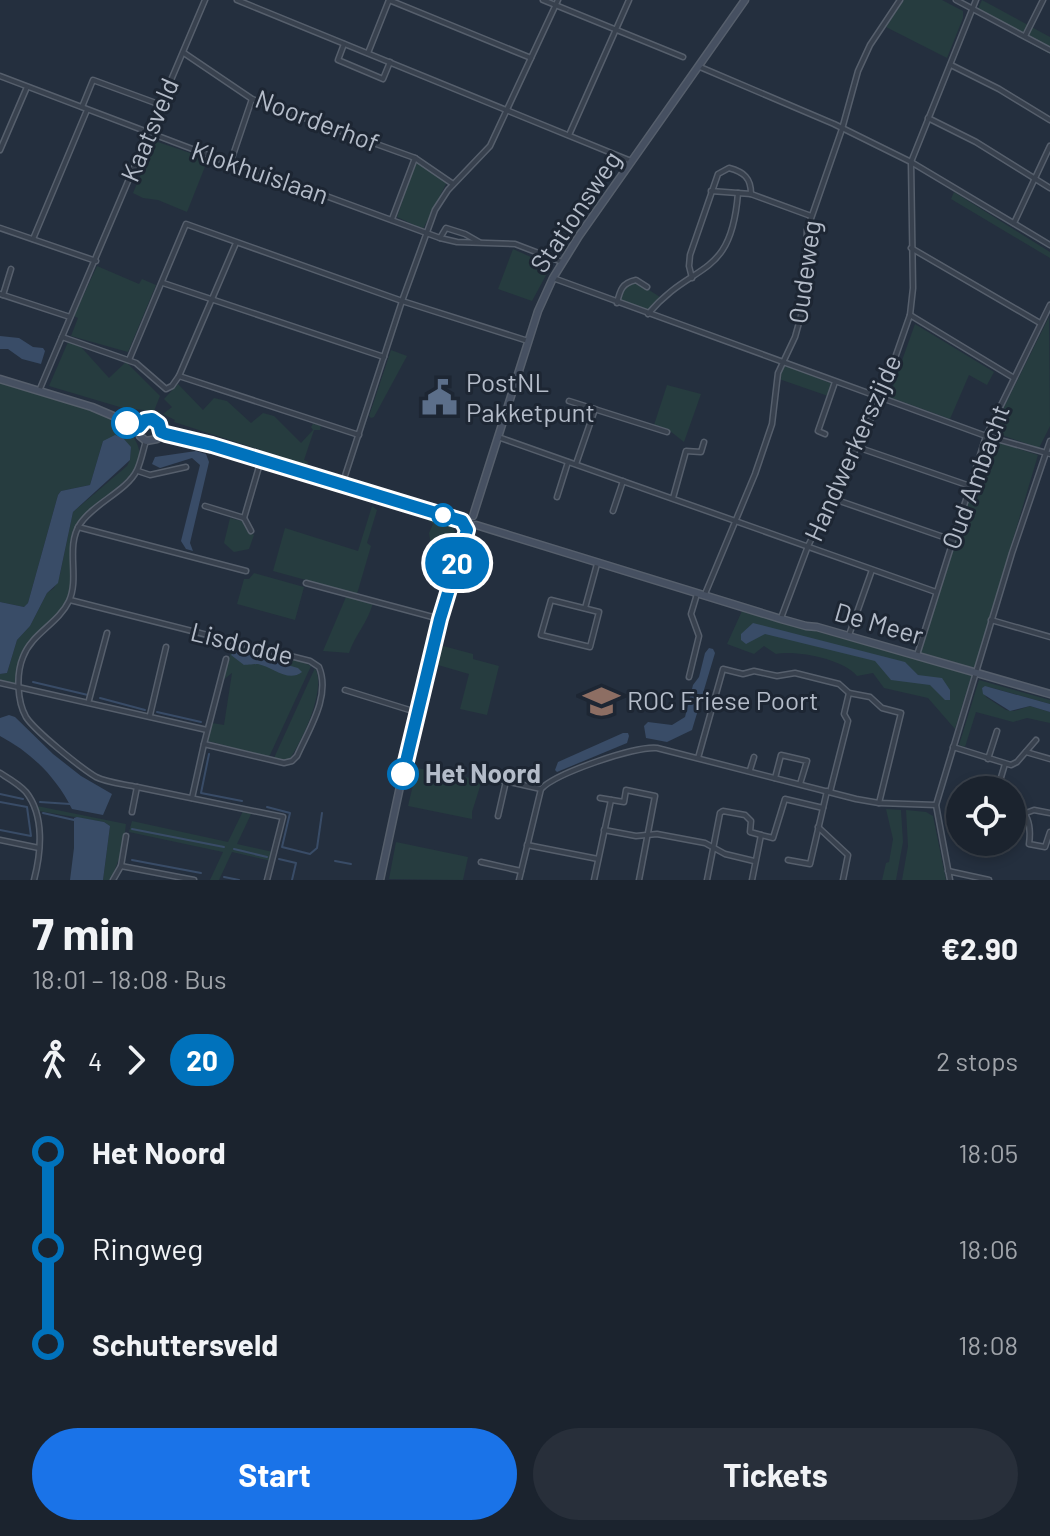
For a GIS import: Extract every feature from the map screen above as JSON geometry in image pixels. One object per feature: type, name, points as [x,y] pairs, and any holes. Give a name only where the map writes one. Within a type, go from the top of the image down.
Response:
[{"type":"street","name":"Kaatsveld","points":[[39,391],[205,0]]},
{"type":"street","points":[[237,0],[633,162]]},
{"type":"street","points":[[368,53],[389,0],[531,58]]},
{"type":"street","points":[[543,0],[556,2],[683,57]]},
{"type":"street","points":[[569,135],[629,0]]},
{"type":"street","name":"Stationsweg","points":[[473,516],[528,341],[553,278],[745,0]]},
{"type":"street","name":"Oudeweg","points":[[701,593],[735,520],[772,424],[778,373],[795,337],[804,305],[807,230],[865,54],[900,0]]},
{"type":"street","points":[[956,0],[1050,50]]},
{"type":"street","name":"Handwerkerszijde","points":[[781,619],[808,546],[881,398],[910,315],[913,288],[911,162],[976,0]]},
{"type":"street","points":[[1025,36],[1043,0]]},
{"type":"street","points":[[342,485],[402,301],[438,204],[453,184],[484,155],[556,2]]},
{"type":"street","points":[[344,44],[338,60],[383,79],[390,62]]},
{"type":"street","name":"Noorderhof","points":[[183,52],[252,99],[415,158],[453,184]]},
{"type":"street","points":[[950,64],[1050,120]]},
{"type":"street","points":[[700,67],[911,162],[1050,245]]},
{"type":"street","name":"Klokhuislaan","points":[[0,76],[149,134],[440,238],[515,244],[562,262]]},
{"type":"street","points":[[33,239],[93,80],[161,105]]},
{"type":"street","points":[[0,150],[27,87]]},
{"type":"street","points":[[231,161],[252,99]]},
{"type":"street","points":[[928,118],[976,142],[1050,188]]},
{"type":"street","points":[[1014,223],[1050,146]]},
{"type":"street","points":[[392,219],[415,158]]},
{"type":"street","points":[[692,278],[690,255],[718,174],[729,168],[745,174],[750,181],[751,194]]},
{"type":"street","points":[[711,191],[751,194],[811,216]]},
{"type":"street","points":[[648,314],[668,293],[711,266],[725,249],[738,193]]},
{"type":"street","points":[[129,360],[186,224],[402,301],[528,341]]},
{"type":"street","points":[[0,228],[96,261]]},
{"type":"street","name":"Klokhuislaan","points":[[440,238],[446,228],[481,243]]},
{"type":"street","points":[[62,337],[129,360],[166,389],[172,386],[236,243]]},
{"type":"street","points":[[911,248],[1041,324]]},
{"type":"street","points":[[11,269],[2,294],[70,318]]},
{"type":"street","points":[[553,278],[986,436],[1048,452]]},
{"type":"street","points":[[617,303],[621,287],[626,282],[636,280],[647,287]]},
{"type":"street","points":[[162,283],[384,357]]},
{"type":"street","name":"Oud Ambacht","points":[[917,655],[986,436],[1050,305]]},
{"type":"street","points":[[910,315],[1014,378]]},
{"type":"street","points":[[179,376],[359,435]]},
{"type":"street","points":[[0,379],[92,407],[139,427]]},
{"type":"street","points":[[825,434],[818,431],[835,382]]},
{"type":"street","points":[[569,401],[667,432]]},
{"type":"street","points":[[576,464],[595,409]]},
{"type":"street","points":[[152,419],[159,424],[161,432],[153,441],[146,441],[140,436],[139,427],[145,420],[152,419]]},
{"type":"street","points":[[161,432],[462,521],[467,530]]},
{"type":"street","points":[[498,437],[936,592]]},
{"type":"street","points":[[146,441],[137,471],[129,482],[89,512],[74,535],[70,600],[28,647],[19,671],[19,687],[27,718],[98,778],[283,817],[267,880]]},
{"type":"street","points":[[950,880],[936,805],[991,620],[1050,441]]},
{"type":"street","points":[[673,498],[686,451],[701,452],[704,442]]},
{"type":"street","points":[[857,447],[970,486]]},
{"type":"street","points":[[244,518],[261,460]]},
{"type":"street","points":[[557,497],[568,462]]},
{"type":"street","points":[[137,471],[150,475],[186,467]]},
{"type":"street","points":[[613,511],[623,481]]},
{"type":"street","points":[[831,498],[952,540]]},
{"type":"street","points":[[205,506],[244,518],[251,531]]},
{"type":"street","points":[[380,880],[416,712],[440,619],[467,530],[476,525],[473,516],[467,516],[462,521]]},
{"type":"street","name":"De Meer","points":[[476,525],[781,619],[1050,694]]},
{"type":"street","points":[[78,527],[246,571]]},
{"type":"street","points":[[585,608],[598,561]]},
{"type":"street","points":[[849,636],[872,570]]},
{"type":"street","points":[[306,583],[440,619]]},
{"type":"street","points":[[689,677],[699,636],[691,614],[701,593]]},
{"type":"street","name":"Lisdodde","points":[[70,600],[310,661],[319,667],[322,698],[292,761],[271,761],[204,744]]},
{"type":"street","points":[[551,600],[585,608],[599,612],[590,647],[541,635],[551,600]]},
{"type":"street","points":[[991,620],[1048,637],[1050,626]]},
{"type":"street","points":[[89,701],[107,633]]},
{"type":"street","name":"Lisdodde","points":[[150,716],[166,647]]},
{"type":"street","name":"Lisdodde","points":[[192,798],[226,659]]},
{"type":"street","points":[[698,758],[723,669],[777,676],[795,673],[839,684],[849,693],[870,697],[882,708],[901,713],[879,803]]},
{"type":"street","points":[[0,684],[89,701],[207,730]]},
{"type":"street","points":[[345,690],[416,712]]},
{"type":"street","points":[[788,860],[810,864],[848,721],[844,714],[849,693]]},
{"type":"street","points":[[988,759],[997,731]]},
{"type":"street","points":[[953,747],[1005,764],[1017,762],[1036,740]]},
{"type":"street","points":[[519,880],[541,789],[554,780],[637,748],[657,748],[879,803],[936,805]]},
{"type":"street","points":[[1026,752],[1050,759]]},
{"type":"street","points":[[775,778],[781,755],[807,761],[800,784]]},
{"type":"street","points":[[750,771],[754,757]]},
{"type":"street","points":[[1001,776],[1005,764]]},
{"type":"street","points":[[0,773],[25,790],[34,804],[40,835],[40,858],[34,880]]},
{"type":"street","points":[[474,774],[541,789]]},
{"type":"street","points":[[498,816],[506,781]]},
{"type":"street","points":[[132,812],[137,787]]},
{"type":"street","points":[[600,798],[624,802],[626,790],[655,796],[639,880]]},
{"type":"street","points":[[707,880],[720,813],[723,811],[745,815],[751,821],[750,832],[773,838],[785,799],[823,808]]},
{"type":"street","points":[[594,880],[611,800]]},
{"type":"street","points":[[1050,813],[1034,810],[1026,813],[1031,828],[1029,844],[1045,847],[1050,832]]},
{"type":"street","points":[[818,827],[848,855],[843,880]]},
{"type":"street","points":[[604,830],[705,843],[725,854],[754,861]]},
{"type":"street","points":[[752,880],[761,835]]},
{"type":"street","points":[[113,880],[121,866],[126,836]]},
{"type":"street","points":[[0,840],[39,848]]},
{"type":"street","points":[[527,845],[598,859]]},
{"type":"street","points":[[481,862],[521,871]]},
{"type":"street","points":[[121,866],[194,880]]},
{"type":"street","points":[[948,871],[989,880]]},
{"type":"green space","points":[[904,0],[942,0],[963,11],[947,58],[886,27]]},
{"type":"green space","points":[[982,0],[1050,37],[1050,54],[976,13]]},
{"type":"green space","points":[[155,141],[208,159],[187,212],[133,193]]},
{"type":"green space","points":[[415,164],[447,182],[423,229],[397,217]]},
{"type":"green space","points":[[954,192],[1050,252],[1050,258],[951,199]]},
{"type":"green space","points":[[513,249],[551,266],[532,301],[498,289]]},
{"type":"green space","points":[[97,266],[139,284],[142,279],[156,285],[128,352],[71,336],[78,318],[74,316]]},
{"type":"green space","points":[[638,283],[660,297],[648,313],[619,302],[627,284]]},
{"type":"green space","points":[[1049,317],[1050,426],[1039,448],[993,432],[993,429]]},
{"type":"green space","points":[[915,324],[994,372],[987,385],[969,375],[950,419],[889,397]]},
{"type":"green space","points":[[68,342],[81,347],[109,378],[126,362],[160,396],[154,411],[123,408],[49,386]]},
{"type":"green space","points":[[391,350],[407,356],[371,418],[369,416]]},
{"type":"green space","points":[[784,365],[833,384],[828,396],[779,379]]},
{"type":"green space","points":[[0,382],[88,408],[130,427],[139,450],[133,471],[75,526],[71,536],[71,590],[68,600],[25,648],[15,684],[0,680],[0,674],[7,673],[17,640],[30,626],[47,593],[54,588],[60,574],[73,512],[127,466],[131,447],[103,441],[90,485],[61,491],[58,495],[28,603],[24,607],[0,602]]},
{"type":"green space","points":[[178,384],[203,410],[214,398],[227,401],[251,423],[263,413],[274,416],[301,443],[313,430],[313,424],[321,425],[320,430],[314,430],[304,460],[308,462],[307,465],[174,422],[163,414],[172,407],[164,399]]},
{"type":"green space","points":[[667,385],[701,394],[684,442],[670,431],[654,425]]},
{"type":"green space","points":[[987,439],[1038,455],[975,668],[919,652]]},
{"type":"green space","points":[[372,506],[377,510],[367,543],[371,546],[357,594],[273,571],[285,528],[358,551]]},
{"type":"green space","points":[[427,514],[447,522],[455,532],[449,565],[434,563],[429,533],[433,524],[425,518]]},
{"type":"green space","points":[[230,518],[242,521],[247,531],[254,535],[249,549],[234,552],[224,543]]},
{"type":"green space","points":[[254,573],[304,587],[295,620],[237,604],[244,579],[249,579]]},
{"type":"green space","points":[[346,597],[373,603],[371,610],[349,653],[323,651]]},
{"type":"green space","points":[[742,611],[972,674],[955,729],[928,698],[884,688],[873,673],[857,676],[841,665],[819,657],[776,654],[764,646],[754,654],[727,644]]},
{"type":"green space","points":[[233,644],[311,666],[269,757],[208,741],[212,721],[224,725],[232,673],[223,680]]},
{"type":"green space","points":[[443,646],[473,654],[473,659],[499,666],[487,715],[460,709],[469,674],[438,665]]},
{"type":"green space","points":[[315,668],[318,689],[306,728],[289,760],[274,758]]},
{"type":"green space","points":[[979,680],[1050,700],[1050,704],[989,687],[982,688],[986,697],[1006,710],[1030,706],[1050,712],[1050,723],[1027,718],[1013,722],[976,712],[965,747],[959,745]]},
{"type":"green space","points":[[417,768],[482,780],[472,819],[408,806]]},
{"type":"green space","points":[[37,806],[126,824],[123,848],[111,880],[103,880],[110,826],[104,822],[39,811]]},
{"type":"green space","points":[[886,809],[901,810],[903,842],[896,880],[882,880],[893,839]]},
{"type":"green space","points":[[906,810],[933,816],[946,880],[902,880],[908,846]]},
{"type":"green space","points":[[243,811],[252,812],[237,844],[273,852],[271,861],[232,852],[219,880],[210,880],[223,852],[129,832],[132,821],[228,842]]},
{"type":"green space","points":[[396,842],[468,857],[463,880],[389,879]]},
{"type":"water","points":[[0,336],[19,338],[33,347],[43,348],[41,364],[22,359],[8,349],[0,349]]},
{"type":"water","points":[[115,435],[131,447],[130,460],[73,512],[58,583],[47,593],[30,626],[17,640],[7,673],[0,674],[0,602],[24,607],[28,603],[58,495],[61,491],[90,485],[103,441]]},
{"type":"water","points":[[196,451],[206,454],[209,462],[190,543],[193,551],[186,549],[181,541],[200,465],[192,458],[160,468],[152,464],[155,457]]},
{"type":"water","points":[[753,623],[905,662],[918,675],[942,678],[950,690],[950,700],[945,700],[930,685],[891,680],[875,661],[765,634],[746,644],[741,640],[741,634]]},
{"type":"water","points":[[709,648],[715,653],[692,730],[667,742],[646,738],[644,726],[648,722],[672,725],[685,717],[693,685]]},
{"type":"water","points":[[235,650],[298,668],[302,672],[291,676],[258,664],[244,665],[231,655]]},
{"type":"water","points":[[985,686],[1050,704],[1050,712],[1030,706],[1010,711],[983,694],[982,688]]},
{"type":"water","points":[[9,715],[81,776],[112,794],[103,815],[72,809],[42,767],[0,736],[0,718]]},
{"type":"water","points":[[628,733],[627,743],[557,772],[555,770],[558,762]]},
{"type":"water","points":[[74,818],[110,826],[103,880],[70,880]]},
{"type":"waterway","points":[[33,682],[88,695]]},
{"type":"waterway","points":[[100,698],[145,710]]},
{"type":"waterway","points":[[157,712],[201,722]]},
{"type":"waterway","points":[[209,754],[201,793],[242,801]]},
{"type":"waterway","points":[[0,794],[23,799]]},
{"type":"waterway","points":[[0,802],[27,807],[31,836],[0,830]]},
{"type":"waterway","points":[[40,802],[70,804]]},
{"type":"waterway","points":[[267,807],[290,813],[282,847],[310,854],[317,848],[322,813]]},
{"type":"waterway","points":[[43,813],[74,820]]},
{"type":"waterway","points":[[132,829],[224,847]]},
{"type":"waterway","points":[[234,849],[267,857]]},
{"type":"waterway","points":[[279,859],[296,863],[292,880]]},
{"type":"waterway","points":[[132,860],[201,873]]},
{"type":"waterway","points":[[335,861],[351,864]]},
{"type":"waterway","points":[[224,877],[239,880]]},
{"type":"bus line","name":"20","points":[[127,423],[139,427],[145,420],[152,419],[159,424],[161,432],[177,438],[200,441],[462,521],[467,530],[440,619],[403,774]]},
{"type":"place","name":"PostNL Pakketpunt","points":[[440,398]]},
{"type":"place","name":"ROC Friese Poort","points":[[601,701]]},
{"type":"place","name":"Het Noord","points":[[403,774]]}]
